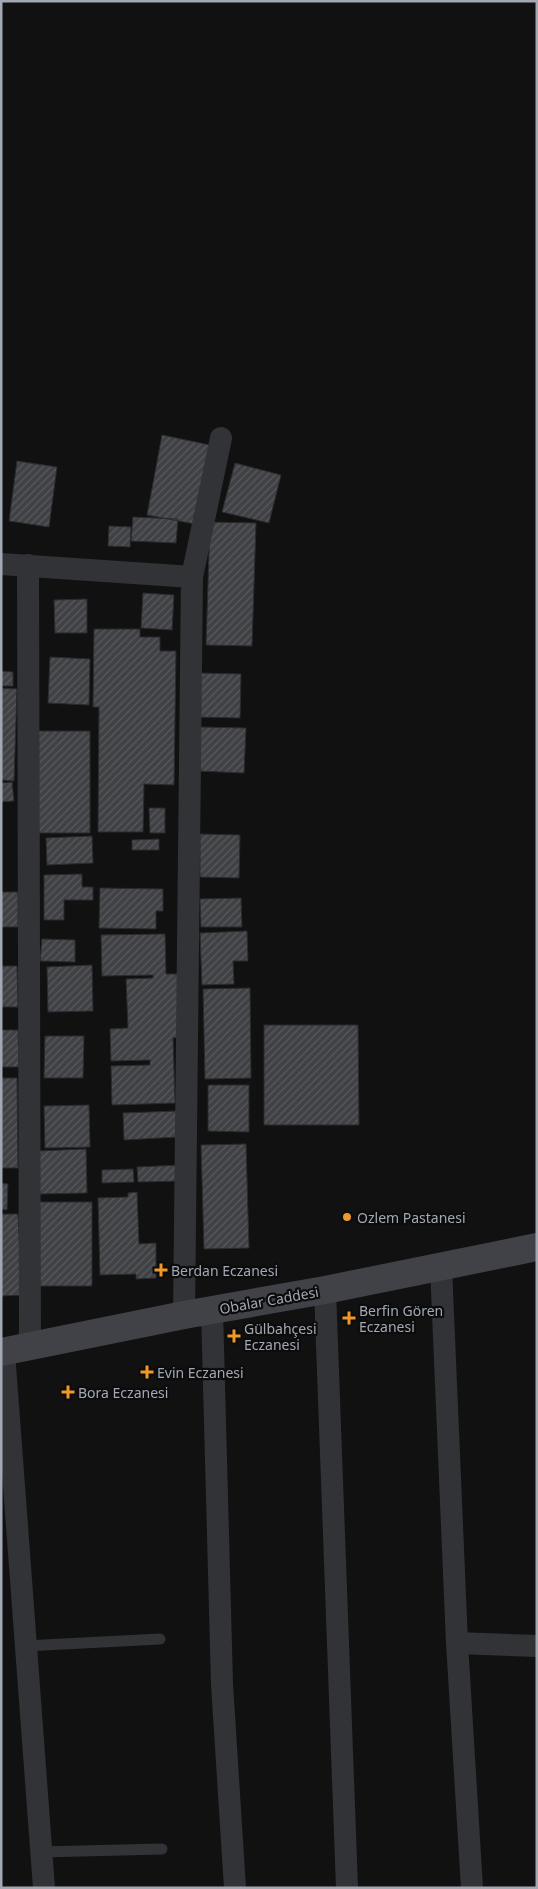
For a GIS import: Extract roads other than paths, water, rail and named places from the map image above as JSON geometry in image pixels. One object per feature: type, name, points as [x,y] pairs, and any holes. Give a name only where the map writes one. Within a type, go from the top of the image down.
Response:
[{"type":"main road","name":"Obalar Caddesi","points":[[2,1352],[537,1247]]},
{"type":"street","points":[[184,1315],[192,576],[221,438]]},
{"type":"street","points":[[1,564],[192,576]]},
{"type":"street","points":[[28,565],[30,1346]]},
{"type":"street","points":[[441,1266],[457,1643],[472,1888]]},
{"type":"street","points":[[325,1290],[347,1888]]},
{"type":"street","points":[[212,1310],[222,1684],[235,1888]]},
{"type":"street","points":[[2,1352],[44,1888]]},
{"type":"street","points":[[457,1643],[537,1646]]},
{"type":"lane","points":[[26,1646],[160,1639]]},
{"type":"lane","points":[[41,1852],[162,1849]]},
{"type":"place","name":"Ozlem Pastanesi","points":[[347,1217]]},
{"type":"place","name":"Berdan Eczanesi","points":[[161,1270]]},
{"type":"place","name":"Berfin Gören Eczanesi","points":[[349,1318]]},
{"type":"place","name":"Gülbahçesi Eczanesi","points":[[234,1336]]},
{"type":"place","name":"Evin Eczanesi","points":[[147,1372]]},
{"type":"place","name":"Bora Eczanesi","points":[[68,1392]]}]
